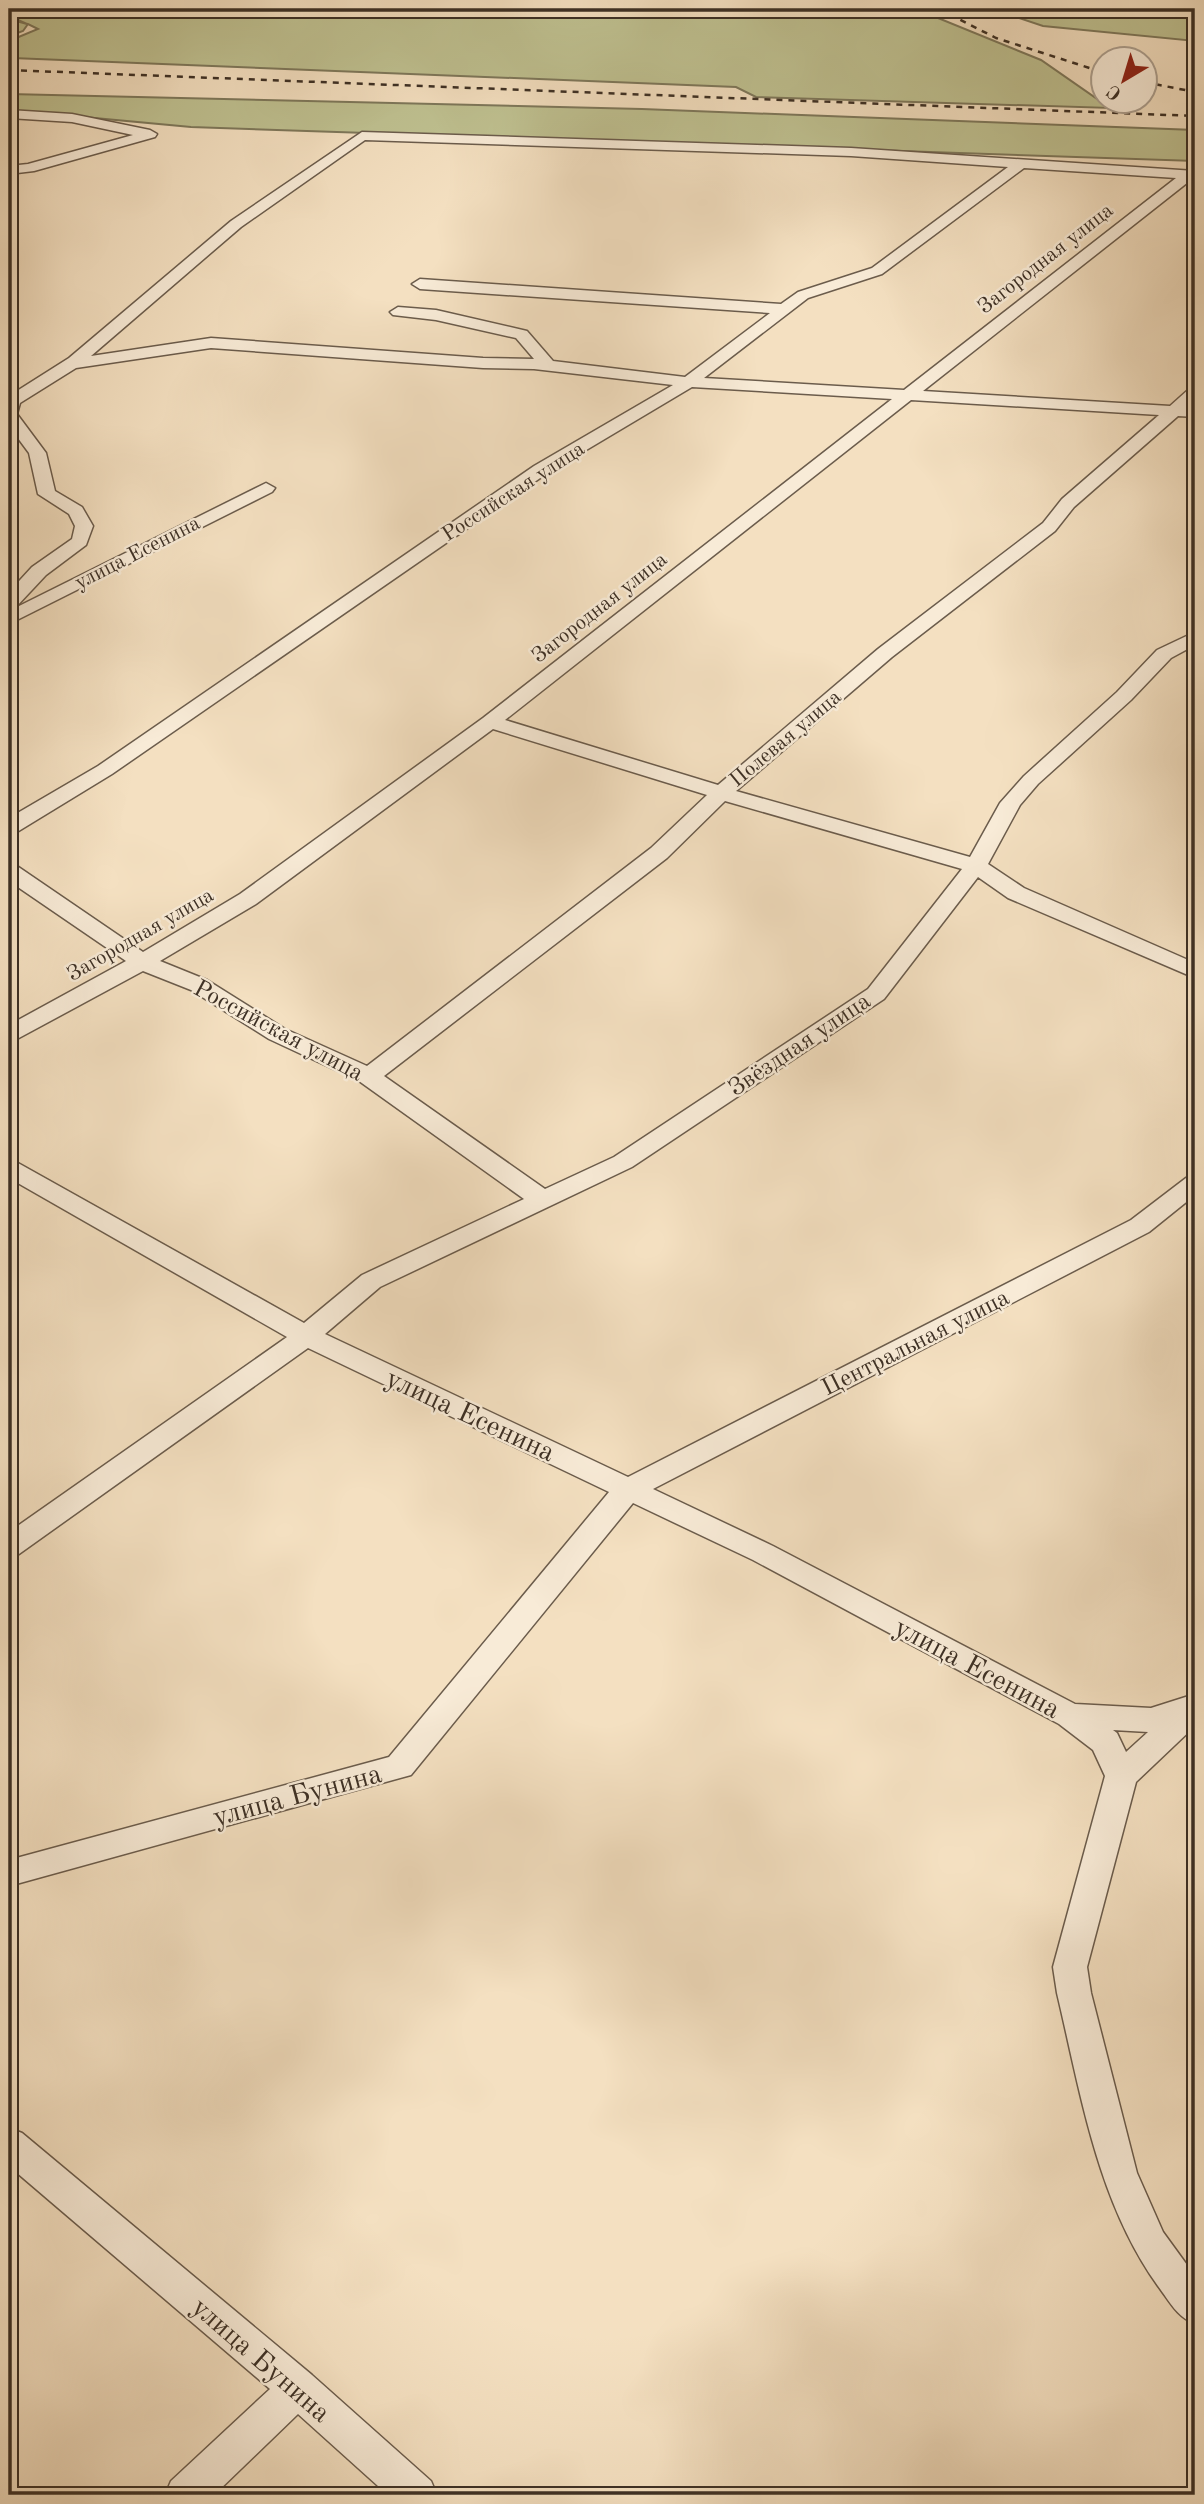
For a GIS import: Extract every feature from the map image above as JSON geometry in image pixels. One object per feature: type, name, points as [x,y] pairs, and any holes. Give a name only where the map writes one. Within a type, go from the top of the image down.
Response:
[{"type":"street","points":[[9,114],[72,118],[150,134],[29,168],[9,170]]},
{"type":"street","points":[[9,603],[39,571],[80,541],[84,526],[76,511],[47,494],[37,453],[9,414],[13,401],[69,365],[236,224],[362,136],[851,152],[1192,175]]},
{"type":"street","name":"Российская улица","points":[[9,827],[105,770],[540,470],[688,382],[803,295],[877,271],[1020,164]]},
{"type":"street","name":"Загородная улица","points":[[9,1034],[142,962],[248,899],[489,722],[1192,175]]},
{"type":"street","points":[[420,284],[496,300],[782,309]]},
{"type":"street","points":[[481,325],[477,317],[496,300]]},
{"type":"street","points":[[398,312],[436,316],[521,334],[548,366]]},
{"type":"street","points":[[69,365],[211,343],[548,366],[688,382],[1185,411]]},
{"type":"street","name":"Полевая улица","points":[[368,1076],[391,1062],[659,853],[721,793],[885,653],[1049,527],[1068,503],[1185,411],[1195,392]]},
{"type":"street","name":"улица Есенина","points":[[9,618],[266,488]]},
{"type":"street","name":"Звёздная улица","points":[[306,1336],[371,1281],[623,1162],[876,994],[976,866],[1011,803],[1031,780],[1124,696],[1164,654],[1195,638]]},
{"type":"street","points":[[489,722],[721,793],[976,866],[1016,893],[1195,971]]},
{"type":"street","name":"Российская улица","points":[[9,871],[142,962],[199,985],[276,1034],[368,1076],[542,1200]]},
{"type":"street","name":"улица Есенина","points":[[9,1168],[306,1336],[762,1553],[1070,1716],[1106,1742],[1121,1776]]},
{"type":"street","name":"Центральная улица","points":[[628,1489],[1140,1226],[1195,1183]]},
{"type":"street","points":[[9,1547],[306,1336]]},
{"type":"street","name":"улица Бунина","points":[[9,1873],[400,1766],[628,1489]]},
{"type":"street","points":[[1070,1716],[1151,1720],[1195,1707]]},
{"type":"street","points":[[1195,1707],[1121,1776],[1070,1967],[1074,1993],[1119,2173],[1149,2243],[1195,2305]]},
{"type":"street","name":"улица Бунина","points":[[9,2144],[298,2388],[416,2495]]},
{"type":"street","points":[[185,2495],[298,2388]]},
{"type":"green space","points":[[9,9],[916,9],[1041,60],[1088,93],[1088,107],[756,97],[736,87],[12,58],[9,57],[9,41],[38,29],[28,24],[23,31],[9,36],[9,19],[27,24],[9,16]]},
{"type":"green space","points":[[992,9],[1195,9],[1195,41],[1043,26]]},
{"type":"green space","points":[[9,94],[642,109],[1195,130],[1195,161],[191,127],[9,110]]},
{"type":"railway","points":[[939,9],[996,38],[1088,68]]},
{"type":"railway","points":[[9,70],[1195,116]]},
{"type":"railway","points":[[1158,85],[1195,92]]}]
